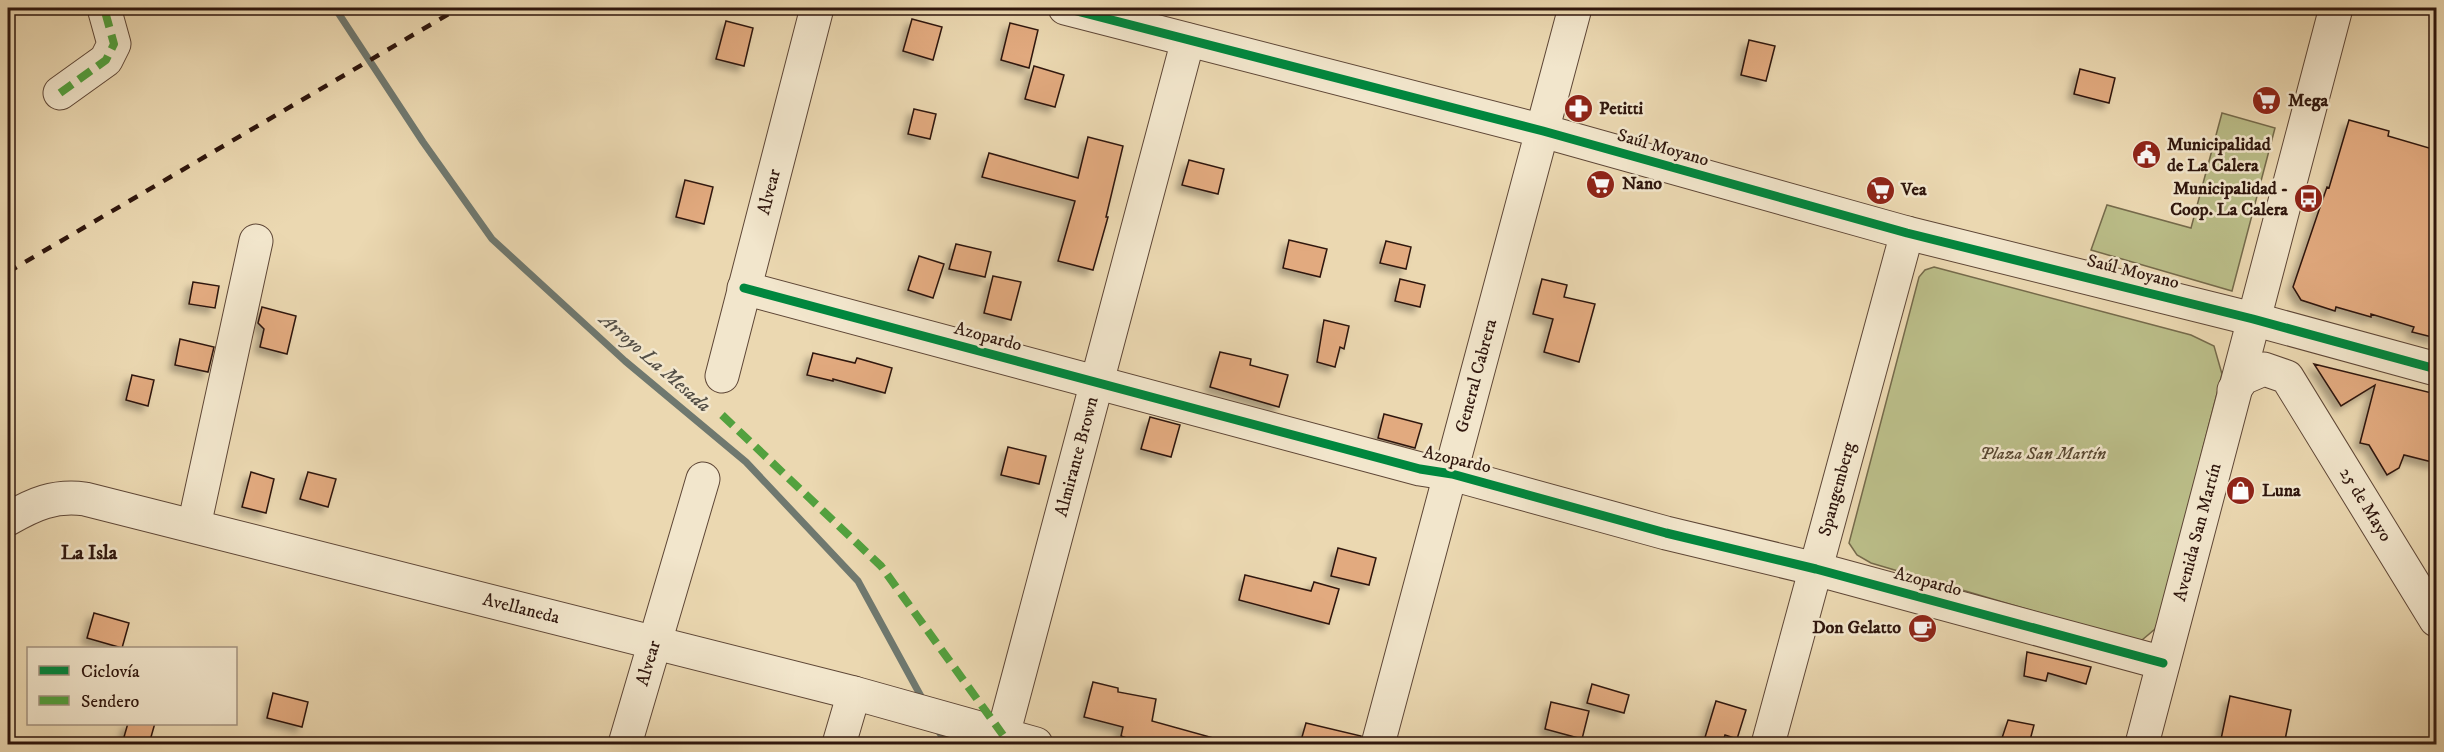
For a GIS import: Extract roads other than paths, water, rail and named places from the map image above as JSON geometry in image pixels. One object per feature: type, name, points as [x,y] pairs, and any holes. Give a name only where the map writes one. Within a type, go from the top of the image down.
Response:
[{"type":"street","points":[[60,93],[106,60],[114,44],[104,8]]},
{"type":"street","name":"Alvear","points":[[722,376],[817,8]]},
{"type":"street","name":"Saúl Moyano","points":[[1065,8],[1543,131],[1907,233],[2253,319],[2436,369]]},
{"type":"street","name":"General Cabrera","points":[[1378,744],[1575,8]]},
{"type":"street","name":"Avenida San Martín","points":[[2142,744],[2336,8]]},
{"type":"street","name":"Almirante Brown","points":[[1003,735],[1188,40]]},
{"type":"street","name":"Spangemberg","points":[[1768,744],[1907,233]]},
{"type":"street","points":[[194,526],[256,241]]},
{"type":"street","name":"Azopardo","points":[[744,288],[1096,384],[1816,569],[2163,663]]},
{"type":"street","name":"25 de Mayo","points":[[2295,387],[2291,370],[2293,357],[2299,347],[2307,341],[2323,339]]},
{"type":"street","name":"25 de Mayo","points":[[2234,390],[2243,378],[2264,369],[2287,377],[2436,621]]},
{"type":"street","name":"Alvear","points":[[625,744],[703,478]]},
{"type":"street","name":"Avellaneda","points":[[8,519],[40,502],[66,496],[85,499],[854,693],[1035,744]]},
{"type":"street","points":[[839,744],[854,693]]},
{"type":"waterway","name":"Arroyo La Mesada","points":[[335,8],[423,142],[492,239],[625,361],[746,462],[858,581],[923,700]]},
{"type":"waterway","name":"Arroyo La Mesada","points":[[936,727],[947,744]]},
{"type":"railway","points":[[8,272],[459,8]]},
{"type":"place","name":"Mega","points":[[2267,101]]},
{"type":"place","name":"Petitti","points":[[1578,109]]},
{"type":"place","name":"Municipalidad de La Calera","points":[[2146,155]]},
{"type":"place","name":"Nano","points":[[1601,184]]},
{"type":"place","name":"Vea","points":[[1880,190]]},
{"type":"place","name":"Municipalidad - Coop. La Calera","points":[[2309,199]]},
{"type":"place","name":"Luna","points":[[2241,491]]},
{"type":"place","name":"Don Gelatto","points":[[1922,628]]},
{"type":"district","name":"La Isla","points":[[89,553]]},
{"type":"park label","name":"Plaza San Martín","points":[[2043,454]]}]
